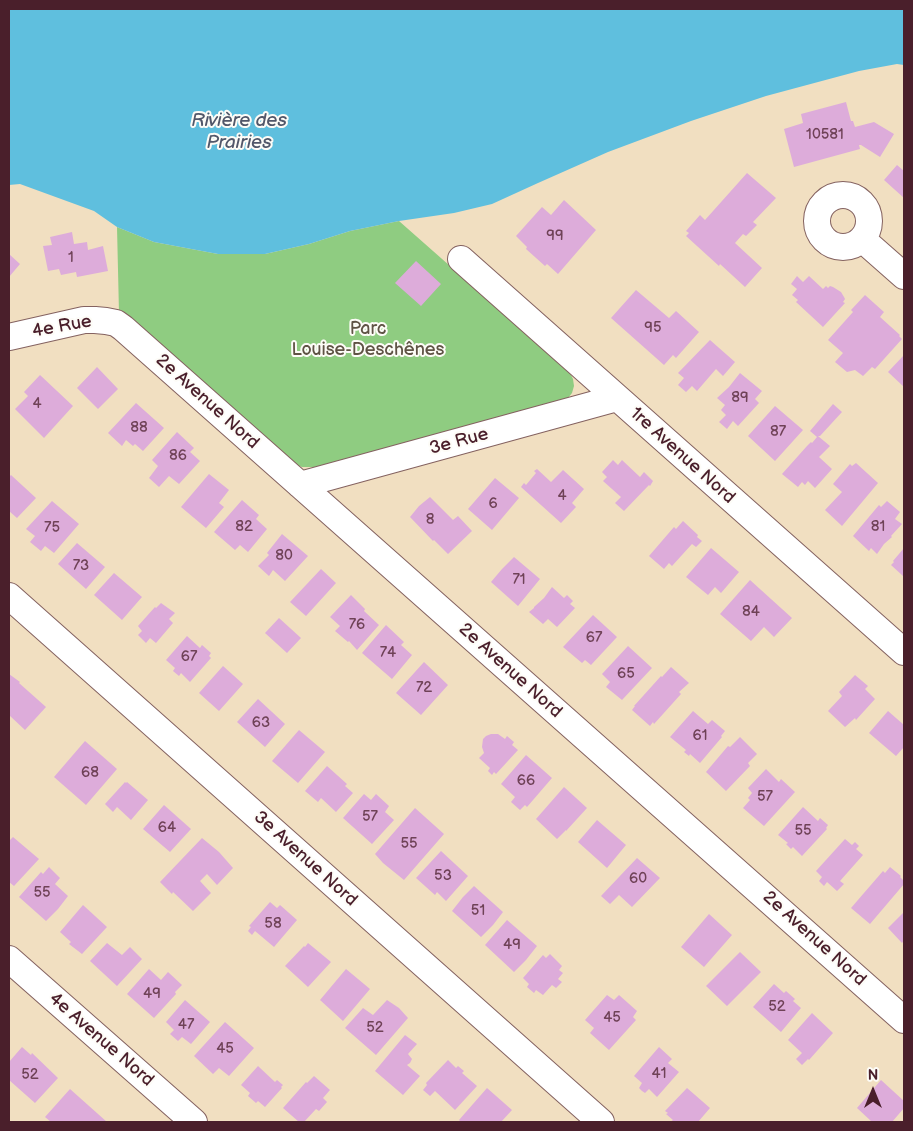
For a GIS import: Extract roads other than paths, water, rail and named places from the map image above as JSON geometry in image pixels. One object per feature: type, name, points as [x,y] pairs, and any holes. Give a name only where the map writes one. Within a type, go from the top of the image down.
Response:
[{"type":"street","points":[[862,239],[904,276]]},
{"type":"street","name":"1re Avenue Nord","points":[[461,259],[904,652]]},
{"type":"street","name":"4e Rue","points":[[9,338],[84,320],[116,324]]},
{"type":"street","name":"2e Avenue Nord","points":[[116,324],[130,333],[904,1020]]},
{"type":"street","name":"3e Rue","points":[[300,484],[618,398]]},
{"type":"street","name":"3e Avenue Nord","points":[[9,596],[602,1122]]},
{"type":"street","name":"4e Avenue Nord","points":[[9,959],[194,1122]]},
{"type":"water","name":"Rivière des Prairies","points":[[9,9],[904,9],[904,65],[897,64],[859,71],[766,96],[691,121],[608,152],[492,204],[454,213],[350,231],[309,244],[265,254],[218,254],[154,242],[117,227],[94,211],[20,184],[9,185]]},
{"type":"park label","name":"Parc Louise-Deschênes","points":[[368,339]]}]
